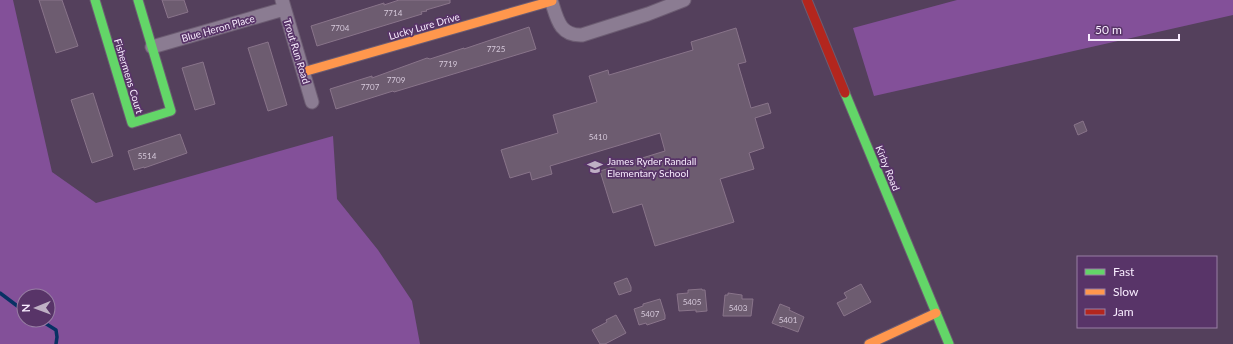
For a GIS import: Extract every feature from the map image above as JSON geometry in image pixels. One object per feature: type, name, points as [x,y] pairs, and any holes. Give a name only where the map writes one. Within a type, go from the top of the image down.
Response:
[{"type":"street","name":"Fishermens Court","points":[[95,0],[132,123],[171,111],[138,0]]},
{"type":"street","points":[[551,1],[560,26],[573,35],[582,35],[684,0]]},
{"type":"street","name":"Kirby Road","points":[[807,0],[949,344]]},
{"type":"street","name":"Lucky Lure Drive","points":[[303,72],[551,1]]},
{"type":"street","name":"Blue Heron Place","points":[[152,47],[283,5]]},
{"type":"street","name":"Trout Run Road","points":[[283,5],[312,102]]},
{"type":"street","points":[[869,344],[936,313]]},
{"type":"shaded area","points":[[0,0],[13,0],[52,172],[96,203],[333,136],[337,199],[378,250],[412,301],[420,344],[0,344]]},
{"type":"shaded area","points":[[957,0],[1233,0],[1233,15],[874,96],[853,28]]},
{"type":"building","points":[[39,0],[62,0],[78,46],[56,53]]},
{"type":"building","points":[[162,0],[184,0],[188,12],[168,18]]},
{"type":"building","points":[[399,0],[450,0],[450,3],[426,10],[427,11],[421,12],[422,14],[317,46],[311,26],[384,3],[384,5]]},
{"type":"building","points":[[529,27],[536,49],[336,109],[330,89],[372,76],[372,78],[427,58],[430,59],[464,49]]},
{"type":"building","points":[[736,28],[746,62],[738,64],[751,108],[768,103],[771,113],[755,118],[764,148],[749,153],[754,169],[720,179],[734,222],[655,246],[642,204],[613,213],[600,171],[665,151],[660,133],[550,166],[552,174],[532,180],[530,172],[510,178],[501,150],[558,133],[553,115],[597,102],[589,76],[608,70],[609,75],[693,50],[691,42]]},
{"type":"building","points":[[268,42],[287,105],[268,111],[248,48]]},
{"type":"building","points":[[203,62],[215,104],[195,110],[182,68]]},
{"type":"building","points":[[93,93],[113,156],[92,163],[71,100]]},
{"type":"building","points":[[1083,121],[1087,131],[1078,135],[1074,125]]},
{"type":"building","points":[[180,134],[187,153],[134,170],[128,151]]},
{"type":"building","points":[[627,278],[631,291],[619,295],[614,283]]},
{"type":"building","points":[[861,284],[871,302],[844,316],[837,303],[847,298],[844,293]]},
{"type":"building","points":[[688,290],[705,290],[707,311],[679,311],[677,294],[688,293]]},
{"type":"building","points":[[728,293],[742,295],[742,299],[753,299],[751,316],[723,316],[725,295],[728,295]]},
{"type":"building","points":[[660,299],[665,319],[647,325],[646,323],[639,325],[634,309],[643,306],[643,304]]},
{"type":"building","points":[[780,304],[790,308],[789,310],[804,317],[798,332],[772,323]]},
{"type":"building","points":[[616,315],[626,333],[605,344],[600,344],[592,330]]},
{"type":"waterway","points":[[0,293],[16,305]]},
{"type":"waterway","points":[[53,328],[56,330],[56,344]]},
{"type":"traffic: fast","points":[[95,0],[132,123],[171,111],[138,0]]},
{"type":"traffic: fast","points":[[845,93],[949,344]]},
{"type":"traffic: slow","points":[[303,72],[552,1]]},
{"type":"traffic: slow","points":[[869,344],[936,313]]},
{"type":"traffic: jam","points":[[807,0],[845,93]]},
{"type":"place","name":"James Ryder Randall Elementary School","points":[[595,167]]}]
